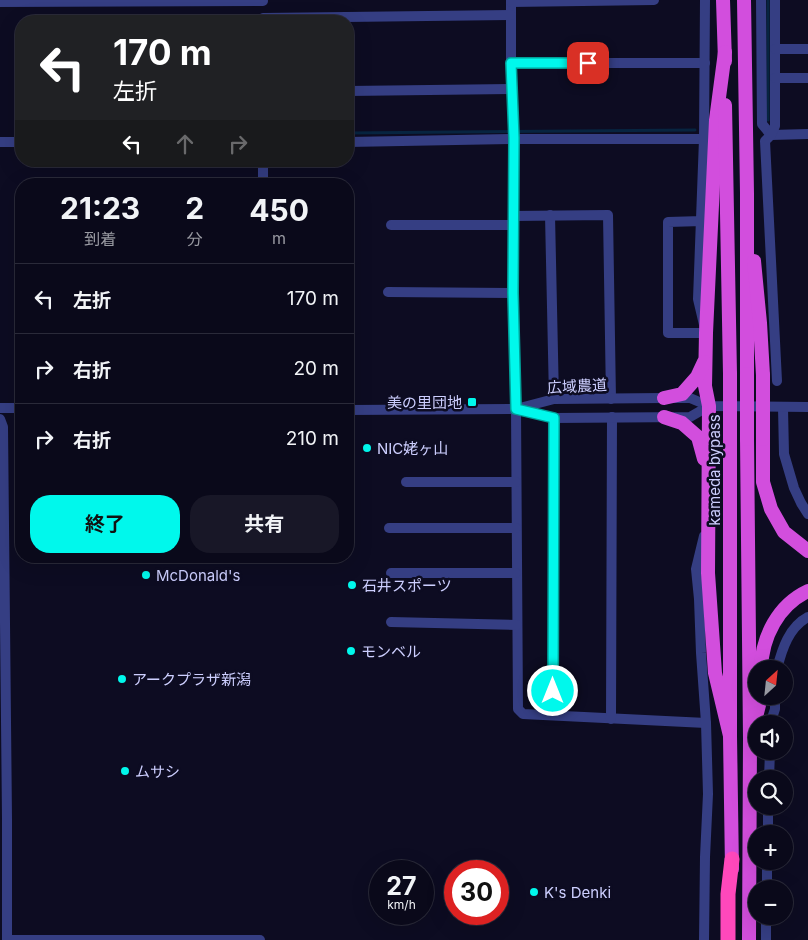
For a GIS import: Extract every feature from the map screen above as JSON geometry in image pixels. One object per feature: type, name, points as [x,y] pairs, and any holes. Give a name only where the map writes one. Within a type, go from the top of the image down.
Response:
[{"type":"highway","name":"kameda bypass","points":[[723,0],[730,374],[732,940]]},
{"type":"highway","points":[[744,0],[750,715]]},
{"type":"highway","points":[[724,52],[716,120],[705,386],[709,406],[708,572],[715,672],[730,736]]},
{"type":"highway","points":[[747,193],[760,323],[763,375],[763,482],[771,509],[784,532],[808,551]]},
{"type":"highway","points":[[664,398],[682,394],[697,377],[706,358]]},
{"type":"highway","points":[[664,417],[682,423],[698,437],[708,477]]},
{"type":"highway","points":[[761,660],[767,635],[775,619],[791,602],[808,591]]},
{"type":"highway","points":[[749,940],[750,760]]},
{"type":"highway","points":[[728,940],[728,894],[732,859]]},
{"type":"street","points":[[0,2],[262,0],[263,15]]},
{"type":"street","points":[[654,0],[511,1],[518,709],[523,714],[706,723]]},
{"type":"street","points":[[702,221],[668,222],[668,334],[706,333],[698,299],[702,221],[704,139],[705,0]]},
{"type":"street","points":[[761,0],[762,124],[772,134],[808,134]]},
{"type":"street","points":[[775,0],[775,126],[772,134],[765,141],[777,381]]},
{"type":"street","points":[[354,18],[511,15]]},
{"type":"street","points":[[775,49],[808,49]]},
{"type":"street","points":[[511,63],[705,63]]},
{"type":"street","points":[[775,78],[808,78]]},
{"type":"street","points":[[354,91],[512,89]]},
{"type":"street","points":[[354,142],[513,133],[704,139]]},
{"type":"street","points":[[0,142],[15,142]]},
{"type":"street","points":[[550,215],[554,399]]},
{"type":"street","points":[[391,225],[513,220],[550,215],[608,215],[611,399]]},
{"type":"street","points":[[388,292],[513,293]]},
{"type":"street","name":"広域農道","points":[[354,410],[516,409],[554,399],[664,398],[690,398],[709,406],[808,407]]},
{"type":"street","points":[[516,409],[554,418],[690,417],[709,406]]},
{"type":"street","points":[[0,408],[15,408]]},
{"type":"street","points":[[783,408],[784,454],[794,488],[808,514]]},
{"type":"street","points":[[611,719],[612,417]]},
{"type":"street","points":[[553,691],[554,418]]},
{"type":"street","points":[[0,419],[3,428],[7,940],[260,940]]},
{"type":"street","points":[[406,482],[516,482]]},
{"type":"street","points":[[704,940],[708,794],[700,599],[696,569],[708,520]]},
{"type":"street","points":[[389,528],[516,528]]},
{"type":"street","points":[[391,573],[516,573]]},
{"type":"street","points":[[780,660],[789,634],[808,617]]},
{"type":"street","points":[[391,622],[517,624]]},
{"type":"street","points":[[766,925],[766,940]]},
{"type":"waterway","points":[[768,0],[768,120]]},
{"type":"waterway","points":[[354,133],[695,130]]},
{"type":"place","name":"美の里団地","points":[[472,402]]},
{"type":"place","name":"NIC姥ヶ山","points":[[367,448]]},
{"type":"place","name":"McDonald's","points":[[146,575]]},
{"type":"place","name":"石井スポーツ","points":[[352,585]]},
{"type":"place","name":"モンベル","points":[[351,651]]},
{"type":"place","name":"アークプラザ新潟","points":[[122,679]]},
{"type":"place","name":"ムサシ","points":[[125,771]]},
{"type":"place","name":"K's Denki","points":[[534,892]]},
{"type":"route","points":[[553,691],[554,418],[516,409],[513,293],[514,138],[511,63],[588,63]]}]
